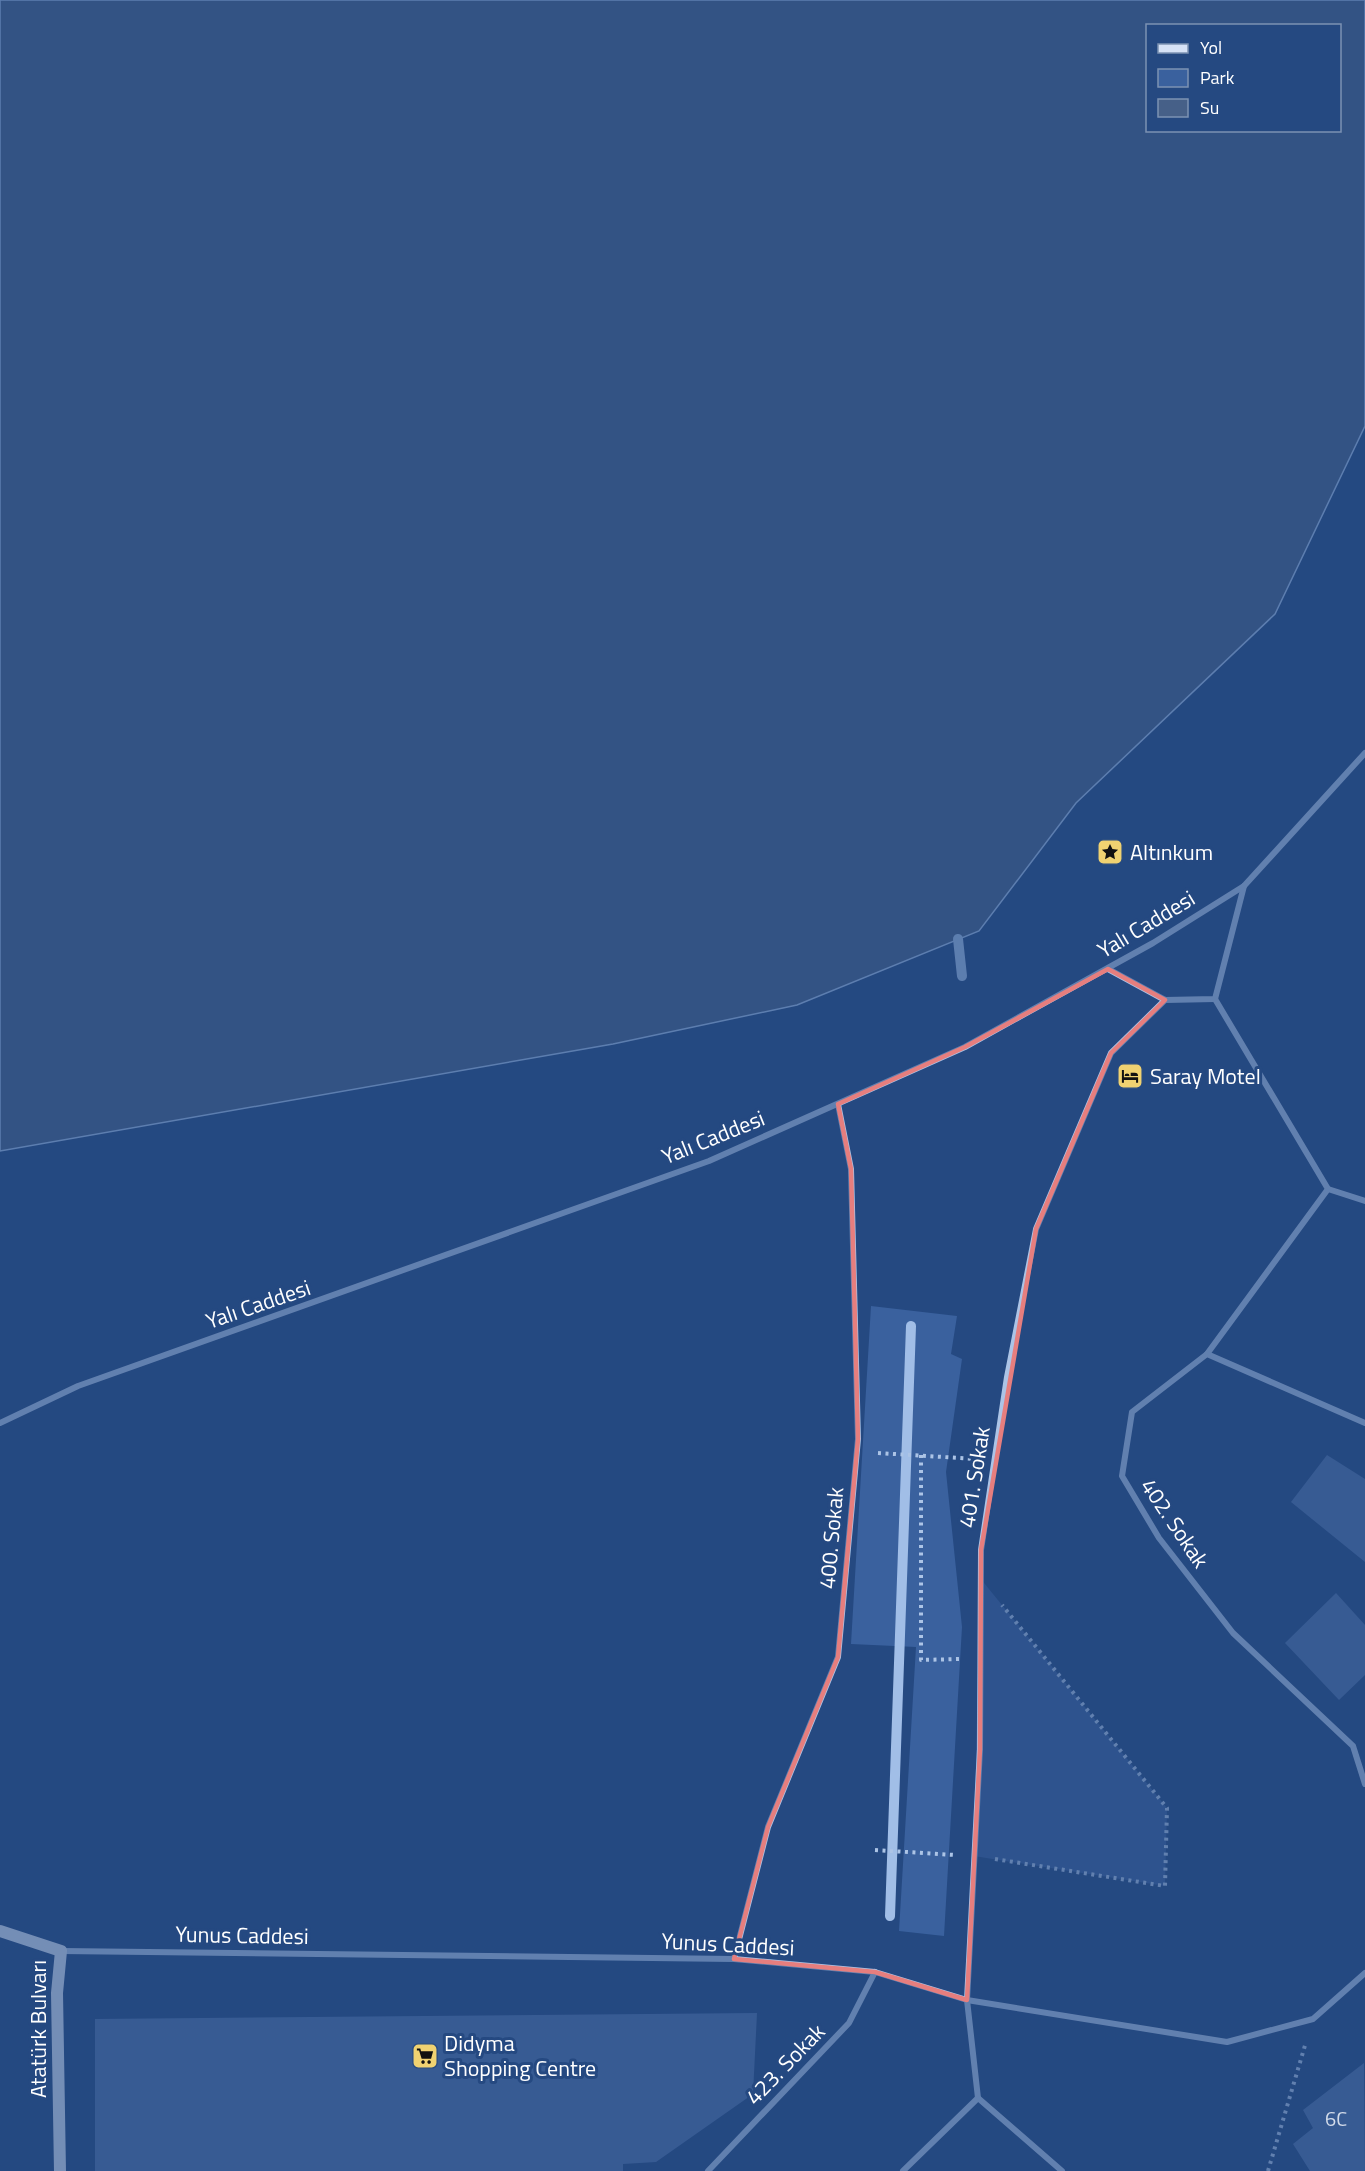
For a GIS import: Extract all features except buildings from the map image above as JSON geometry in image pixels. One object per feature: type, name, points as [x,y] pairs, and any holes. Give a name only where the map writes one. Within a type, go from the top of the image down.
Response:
[{"type":"main road","name":"Atatürk Bulvarı","points":[[0,1931],[61,1951],[57,1993],[60,2171]]},
{"type":"street","name":"Yalı Caddesi","points":[[0,1423],[78,1386],[709,1161],[965,1047],[1108,969],[1244,886],[1365,753]]},
{"type":"street","points":[[1244,886],[1215,999],[1328,1189],[1365,1202]]},
{"type":"street","points":[[1108,969],[1165,1000],[1215,999]]},
{"type":"street","name":"401. Sokak","points":[[978,2098],[967,2000],[980,1749],[981,1550],[1007,1377],[1036,1228],[1111,1053],[1165,1000]]},
{"type":"street","name":"400. Sokak","points":[[734,1959],[768,1827],[838,1657],[858,1438],[851,1169],[838,1104]]},
{"type":"street","name":"402. Sokak","points":[[1328,1189],[1207,1354],[1132,1412],[1122,1476],[1159,1538],[1233,1633],[1353,1746],[1365,1784]]},
{"type":"street","points":[[1207,1354],[1365,1423]]},
{"type":"street","name":"Yunus Caddesi","points":[[61,1951],[734,1959],[875,1972],[967,2000],[1227,2042],[1313,2019],[1365,1973]]},
{"type":"street","name":"423. Sokak","points":[[708,2171],[849,2023],[875,1972]]},
{"type":"street","points":[[903,2171],[978,2098],[1062,2171]]},
{"type":"path","points":[[890,1454],[994,1460]]},
{"type":"path","points":[[921,1455],[921,1660],[979,1658]]},
{"type":"path","points":[[875,1850],[974,1856],[1164,1886],[1167,1808],[980,1578]]},
{"type":"path","points":[[1268,2171],[1313,2019]]},
{"type":"highlighted area","points":[[1108,969],[1165,1000],[1111,1053],[1036,1229],[981,1550],[980,1749],[967,2000],[875,1972],[734,1959],[768,1827],[838,1657],[858,1439],[851,1169],[838,1104],[965,1047]]},
{"type":"green space","points":[[871,1306],[957,1316],[951,1354],[962,1359],[946,1472],[962,1627],[944,1936],[899,1931],[916,1647],[851,1644]]},
{"type":"green space","points":[[980,1578],[1167,1808],[1165,1886],[974,1856]]},
{"type":"water","points":[[0,0],[1365,0],[1365,426],[1275,614],[1076,803],[979,931],[797,1005],[613,1044],[0,1151]]},
{"type":"waterway","points":[[958,939],[962,976]]},
{"type":"waterway","points":[[890,1916],[911,1326]]},
{"type":"place","name":"Altınkum","points":[[1110,852]]},
{"type":"place","name":"Saray Motel","points":[[1130,1076]]},
{"type":"place","name":"Didyma Shopping Centre","points":[[425,2056]]}]
